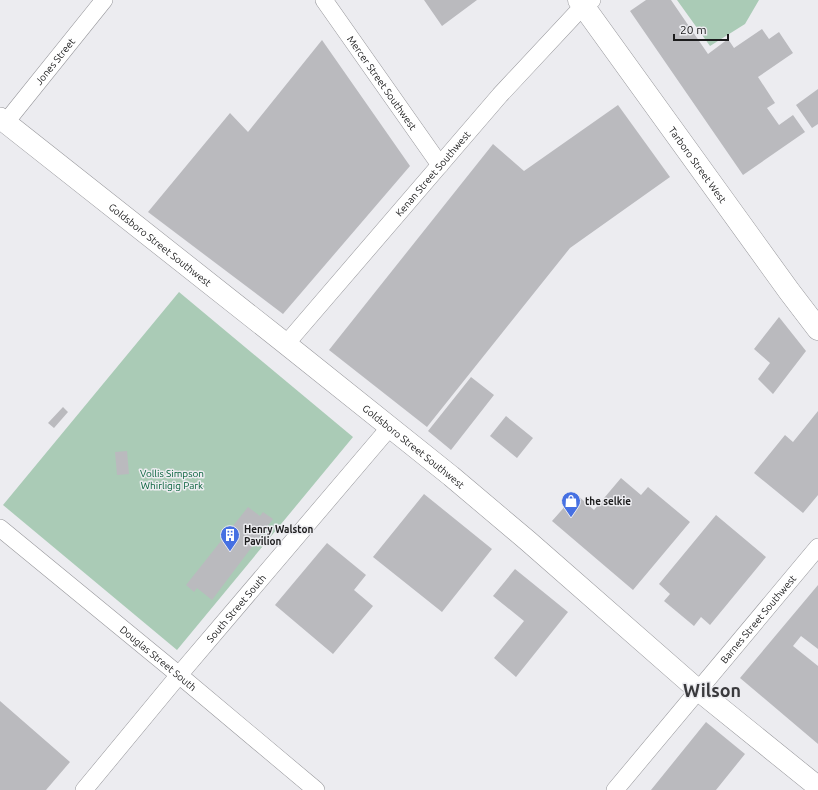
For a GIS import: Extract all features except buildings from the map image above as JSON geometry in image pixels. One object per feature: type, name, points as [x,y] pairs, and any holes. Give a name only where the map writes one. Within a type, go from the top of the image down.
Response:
[{"type":"main road","name":"Tarboro Street West","points":[[585,2],[789,291],[818,329]]},
{"type":"street","name":"Jones Street","points":[[3,120],[104,0]]},
{"type":"street","name":"Mercer Street Southwest","points":[[324,0],[440,165]]},
{"type":"street","name":"Kenan Street Southwest","points":[[286,344],[500,94],[585,2]]},
{"type":"street","name":"Goldsboro Street Southwest","points":[[3,120],[390,427],[528,541],[698,690],[818,787]]},
{"type":"street","name":"South Street South","points":[[84,790],[179,675],[390,427]]},
{"type":"street","name":"Douglas Street South","points":[[0,528],[316,790]]},
{"type":"street","name":"Barnes Street Southwest","points":[[615,790],[818,547]]},
{"type":"green space","points":[[677,0],[759,0],[745,24],[710,46]]},
{"type":"green space","name":"Vollis Simpson Whirligig Park","points":[[179,292],[353,437],[177,650],[3,505]]},
{"type":"place","name":"the selkie","points":[[571,518]]},
{"type":"place","name":"Henry Walston Pavilion","points":[[230,552]]},
{"type":"district","name":"Wilson","points":[[712,691]]}]
